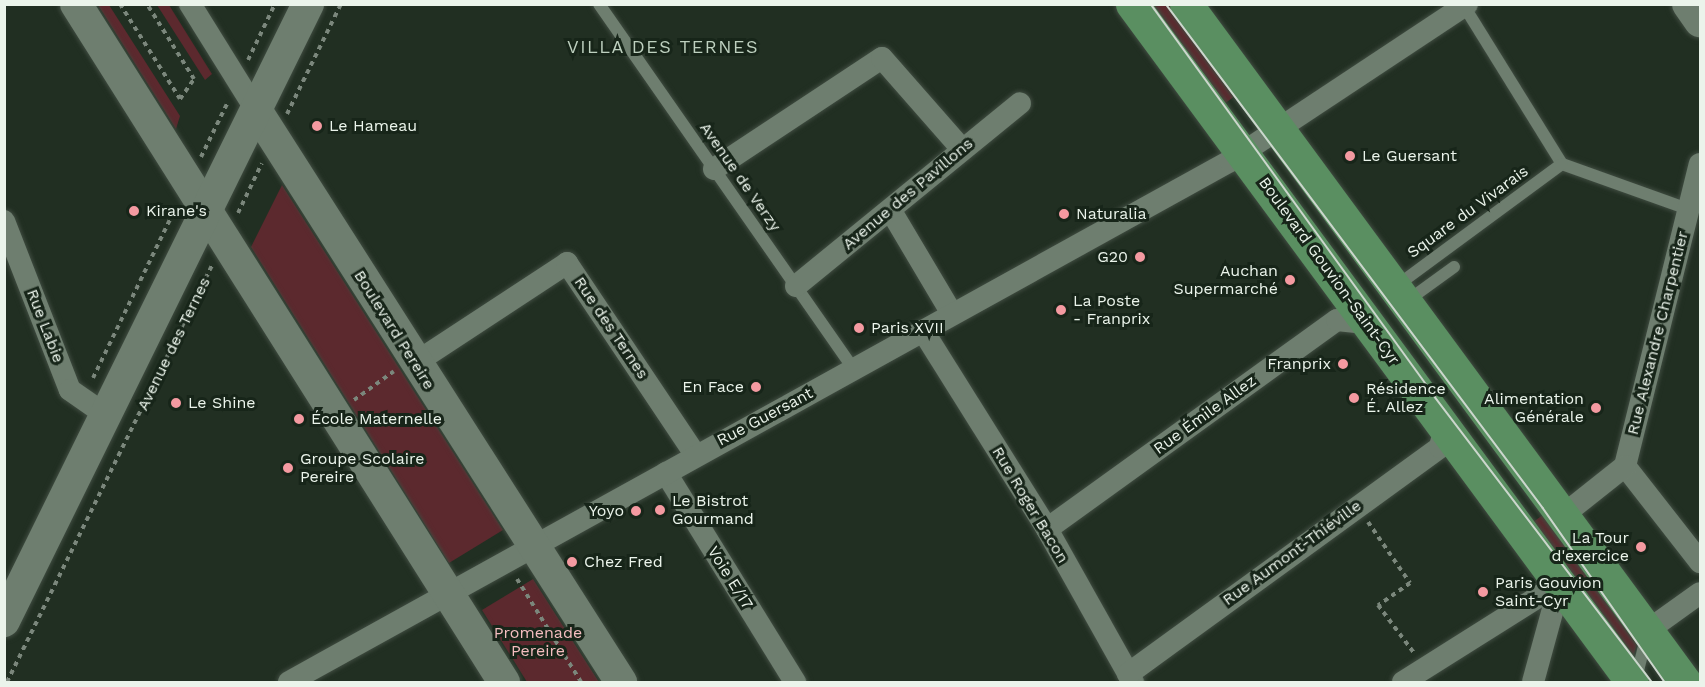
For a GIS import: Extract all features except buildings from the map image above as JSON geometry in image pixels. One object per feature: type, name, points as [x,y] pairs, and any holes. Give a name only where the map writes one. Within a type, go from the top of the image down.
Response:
[{"type":"main road","points":[[76,4],[504,682]]},
{"type":"main road","name":"Avenue des Ternes","points":[[4,621],[94,407],[206,211],[308,4]]},
{"type":"main road","name":"Boulevard Gouvion-Saint-Cyr","points":[[1131,4],[1634,682]]},
{"type":"main road","points":[[1186,4],[1685,682]]},
{"type":"main road","points":[[1688,4],[1701,21]]},
{"type":"main road","name":"Boulevard Pereire","points":[[256,110],[407,365],[535,545],[621,682]]},
{"type":"street","name":"Boulevard Pereire","points":[[190,4],[256,110]]},
{"type":"street","name":"Rue Guersant","points":[[289,682],[449,596],[535,545],[666,473],[695,454],[854,369],[923,331],[951,312],[1242,153],[1465,5]]},
{"type":"street","points":[[714,169],[882,58],[962,149]]},
{"type":"street","name":"Avenue des Pavillons","points":[[796,286],[891,211],[962,149],[1020,103]]},
{"type":"street","name":"Rue Alexandre Charpentier","points":[[1625,466],[1701,164]]},
{"type":"street","points":[[891,211],[951,312]]},
{"type":"street","name":"Rue Labie","points":[[4,221],[70,390],[94,407]]},
{"type":"street","name":"Rue des Ternes","points":[[407,365],[567,263],[695,454]]},
{"type":"street","name":"Rue Émile Allez","points":[[1047,529],[1337,320],[1368,323]]},
{"type":"street","name":"Rue Roger Bacon","points":[[923,331],[1047,529],[1130,678]]},
{"type":"street","name":"Rue Aumont-Thiéville","points":[[1130,678],[1440,447],[1445,427]]},
{"type":"street","points":[[1562,516],[1625,466],[1701,562]]},
{"type":"street","name":"Voie E/17","points":[[666,473],[795,682]]},
{"type":"street","points":[[1402,682],[1560,584]]},
{"type":"street","points":[[1533,682],[1560,584]]},
{"type":"street","points":[[1647,631],[1701,593]]},
{"type":"lane","name":"Avenue de Verzy","points":[[599,4],[854,369]]},
{"type":"lane","points":[[1465,5],[1562,164],[1688,209]]},
{"type":"lane","name":"Square du Vivarais","points":[[1400,295],[1562,164]]},
{"type":"lane","points":[[1400,295],[1454,267]]},
{"type":"lane","points":[[1634,682],[1647,631]]},
{"type":"path","points":[[120,4],[180,99],[188,92],[194,79],[147,4]]},
{"type":"path","points":[[94,407],[188,183],[276,4]]},
{"type":"path","name":"Avenue des Ternes","points":[[7,682],[340,4]]},
{"type":"path","points":[[349,403],[407,365]]},
{"type":"path","points":[[1364,517],[1410,583],[1378,605],[1418,659]]},
{"type":"path","points":[[516,579],[581,682]]},
{"type":"green space","points":[[98,5],[109,5],[180,116],[176,129]]},
{"type":"green space","points":[[157,5],[169,5],[212,74],[205,80]]},
{"type":"green space","points":[[1138,5],[1179,5],[1243,90],[1216,110]]},
{"type":"green space","points":[[282,185],[503,530],[449,563],[251,247]]},
{"type":"green space","points":[[1551,509],[1641,631],[1629,670],[1525,528]]},
{"type":"green space","name":"Promenade Pereire","points":[[533,579],[599,682],[527,682],[482,610]]},
{"type":"tram line","points":[[1151,4],[1435,397],[1652,682]]},
{"type":"tram line","points":[[1166,4],[1543,508],[1665,682]]},
{"type":"place","name":"Le Hameau","points":[[317,126]]},
{"type":"place","name":"Le Guersant","points":[[1350,156]]},
{"type":"place","name":"Kirane's","points":[[134,211]]},
{"type":"place","name":"Naturalia","points":[[1064,214]]},
{"type":"place","name":"G20","points":[[1140,257]]},
{"type":"place","name":"Auchan Supermarché","points":[[1290,280]]},
{"type":"place","name":"La Poste - Franprix","points":[[1061,310]]},
{"type":"place","name":"Paris XVII","points":[[859,328]]},
{"type":"place","name":"Franprix","points":[[1343,364]]},
{"type":"place","name":"En Face","points":[[756,387]]},
{"type":"place","name":"Résidence É. Allez","points":[[1354,398]]},
{"type":"place","name":"Le Shine","points":[[176,403]]},
{"type":"place","name":"Alimentation Générale","points":[[1596,408]]},
{"type":"place","name":"École Maternelle","points":[[299,419]]},
{"type":"place","name":"Groupe Scolaire Pereire","points":[[288,468]]},
{"type":"place","name":"Le Bistrot Gourmand","points":[[660,510]]},
{"type":"place","name":"Yoyo","points":[[636,511]]},
{"type":"place","name":"La Tour d'exercice","points":[[1641,547]]},
{"type":"place","name":"Chez Fred","points":[[572,562]]},
{"type":"place","name":"Paris Gouvion Saint-Cyr","points":[[1483,592]]},
{"type":"district","name":"VILLA DES TERNES","points":[[663,47]]}]
